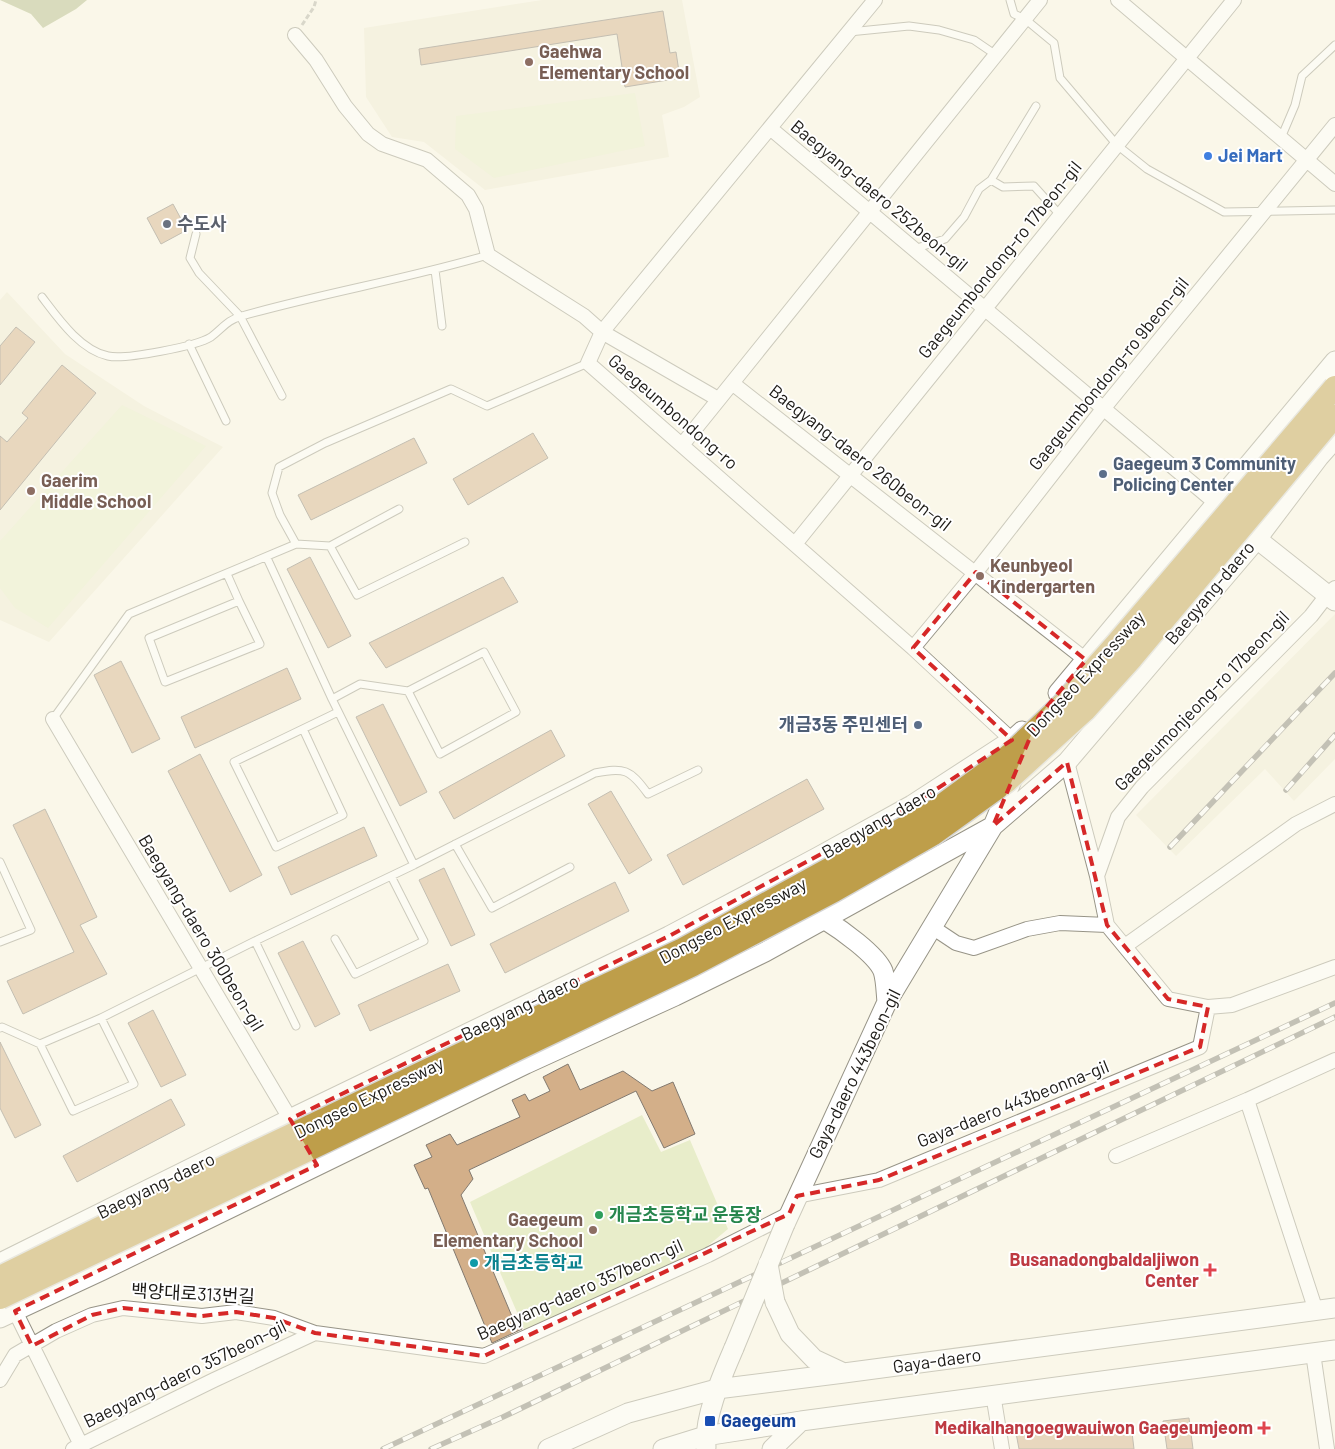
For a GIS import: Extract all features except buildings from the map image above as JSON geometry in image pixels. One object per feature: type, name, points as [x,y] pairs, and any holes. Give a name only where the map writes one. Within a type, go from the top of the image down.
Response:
[{"type":"highway","name":"Dongseo Expressway","points":[[0,1277],[476,1046],[683,949],[931,813],[1006,758],[1063,704],[1335,387]]},
{"type":"highway","name":"Dongseo Expressway","points":[[5,1309],[693,965],[834,891],[932,835],[1007,782],[1085,710],[1132,658],[1335,416]]},
{"type":"main road","name":"Baegyang-daero","points":[[0,1263],[290,1119],[669,936],[912,805],[1012,740],[1039,716],[1335,361]]},
{"type":"main road","name":"Baegyang-daero","points":[[5,1309],[110,1266],[526,1064],[675,996],[765,952],[993,826],[1067,762],[1256,539],[1335,439]]},
{"type":"main road","points":[[1256,539],[1333,596]]},
{"type":"main road","name":"Gaya-daero 443beon-gil","points":[[717,1388],[797,1196],[887,1002],[993,826],[1039,716]]},
{"type":"main road","points":[[912,805],[952,849],[961,879]]},
{"type":"main road","points":[[824,919],[846,932],[883,970],[887,1002]]},
{"type":"main road","points":[[768,1264],[775,1302],[790,1334],[814,1359],[844,1373]]},
{"type":"main road","name":"Gaya-daero","points":[[548,1449],[628,1413],[717,1388],[1335,1308]]},
{"type":"main road","points":[[663,1449],[706,1443],[802,1421],[993,1394],[1335,1350]]},
{"type":"main road","points":[[706,1443],[717,1388]]},
{"type":"main road","points":[[772,1449],[802,1421]]},
{"type":"street","name":"Gaegeumbondong-ro","points":[[875,0],[602,332],[588,363],[912,648],[1012,740]]},
{"type":"street","points":[[682,445],[1040,0]]},
{"type":"street","points":[[1118,0],[1335,184]]},
{"type":"street","name":"Gaegeumbondong-ro 17beon-gil","points":[[795,544],[1234,0]]},
{"type":"street","points":[[294,35],[316,60],[345,106],[368,134],[382,144],[427,160],[468,195],[476,209],[488,255],[584,316],[602,332],[718,400]]},
{"type":"street","name":"Gaegeumbondong-ro 9beon-gil","points":[[912,648],[976,572],[1103,409],[1335,125]]},
{"type":"street","name":"Baegyang-daero 252beon-gil","points":[[770,128],[1217,504]]},
{"type":"street","name":"Baegyang-daero 260beon-gil","points":[[732,383],[976,572],[1086,660]]},
{"type":"street","name":"Gaegeumonjeong-ro 17beon-gil","points":[[1106,925],[1097,876],[1118,817],[1142,787],[1310,616],[1333,596]]},
{"type":"street","name":"Baegyang-daero 300beon-gil","points":[[53,719],[318,1165]]},
{"type":"street","points":[[1067,762],[1097,876]]},
{"type":"street","points":[[1125,946],[1296,824],[1335,804]]},
{"type":"street","points":[[932,928],[956,943],[974,948],[1027,929],[1060,923],[1106,925],[1168,999],[1208,1006],[1232,1005],[1335,967]]},
{"type":"street","name":"Gaya-daero 443beonna-gil","points":[[797,1196],[879,1180],[1200,1047],[1208,1006]]},
{"type":"street","points":[[1116,1156],[1335,1060]]},
{"type":"street","points":[[1247,1100],[1316,1311]]},
{"type":"street","name":"Baegyang-daero 357beon-gil","points":[[79,1448],[214,1380],[315,1333],[484,1356],[787,1219]]},
{"type":"street","name":"백양대로313번길","points":[[0,1380],[14,1355],[56,1331],[92,1315],[123,1308],[202,1316],[236,1312],[274,1318],[315,1333]]},
{"type":"street","points":[[5,1309],[32,1346],[79,1448]]},
{"type":"street","points":[[1313,1353],[1327,1449]]},
{"type":"street","points":[[993,1394],[1002,1449]]},
{"type":"lane","points":[[1010,0],[1014,14],[1025,19],[1054,43],[1060,78],[1117,145],[1147,169],[1224,212],[1335,210]]},
{"type":"lane","points":[[849,32],[909,26],[939,30],[974,40],[996,55]]},
{"type":"lane","points":[[1281,138],[1296,105],[1302,76],[1335,45]]},
{"type":"lane","points":[[914,249],[945,239],[964,217],[979,189],[991,180],[1036,106]]},
{"type":"lane","points":[[991,180],[1003,187],[1034,186],[1060,215]]},
{"type":"lane","points":[[196,234],[190,258],[199,273],[240,316],[282,396]]},
{"type":"lane","points":[[42,297],[75,338],[107,356],[126,357],[144,355],[210,337],[226,322],[240,316],[435,270],[488,255]]},
{"type":"lane","points":[[435,270],[442,326]]},
{"type":"lane","points":[[189,344],[226,421]]},
{"type":"lane","points":[[296,544],[280,515],[272,493],[279,467],[325,443],[450,390],[487,406],[588,363]]},
{"type":"lane","points":[[53,719],[129,614],[267,558],[296,544],[330,546],[399,509]]},
{"type":"lane","points":[[330,546],[357,595],[464,542]]},
{"type":"lane","points":[[267,558],[338,712],[414,865]]},
{"type":"lane","points":[[227,574],[260,644],[165,682],[149,638],[239,601]]},
{"type":"lane","points":[[332,699],[360,684],[408,691],[484,652],[516,712],[440,754],[408,691]]},
{"type":"lane","points":[[303,729],[343,815],[276,847],[234,762],[338,712]]},
{"type":"lane","points":[[40,1044],[101,1018],[255,941],[414,865],[595,773],[623,770],[636,778],[648,794],[698,770]]},
{"type":"lane","points":[[455,844],[492,908],[570,867]]},
{"type":"lane","points":[[0,862],[31,930],[0,942]]},
{"type":"lane","points":[[335,939],[355,974],[424,941],[391,876]]},
{"type":"lane","points":[[255,941],[296,1026]]},
{"type":"lane","points":[[1,1026],[40,1044],[73,1111],[134,1084],[101,1018]]},
{"type":"path","points":[[294,35],[314,7],[316,0]]},
{"type":"highlighted area","points":[[976,572],[1086,660],[1039,716],[993,826],[1067,762],[1107,925],[1168,999],[1208,1007],[1200,1047],[879,1180],[797,1196],[789,1214],[484,1356],[315,1333],[274,1318],[236,1312],[202,1316],[123,1308],[92,1315],[32,1346],[15,1311],[317,1165],[290,1119],[669,936],[912,805],[1012,740],[913,648]]},
{"type":"shaded area","name":"Gaehwa Elementary School","points":[[542,0],[682,0],[700,97],[684,107],[662,115],[669,157],[485,190],[424,142],[392,137],[366,97],[364,28]]},
{"type":"shaded area","points":[[7,292],[65,354],[144,406],[223,447],[49,642],[0,620],[0,300]]},
{"type":"shaded area","points":[[1335,614],[1335,759],[1294,801],[1265,769],[1176,856],[1136,815]]},
{"type":"green space","points":[[0,0],[87,0],[76,9],[43,28],[31,14]]},
{"type":"green space","points":[[635,93],[645,146],[494,178],[455,149],[456,116]]},
{"type":"green space","points":[[122,405],[206,446],[48,628],[15,608],[0,588],[0,541]]},
{"type":"green space","name":"개금초등학교 운동장","points":[[642,1115],[661,1152],[690,1140],[728,1229],[698,1254],[525,1331],[470,1202]]},
{"type":"railway","points":[[1170,847],[1335,673]]},
{"type":"railway","points":[[1286,790],[1335,735]]},
{"type":"railway","points":[[383,1449],[1335,1003]]},
{"type":"railway","points":[[431,1449],[503,1417],[1335,1017]]},
{"type":"place","name":"Gaehwa Elementary School","points":[[529,62]]},
{"type":"place","name":"Jei Mart","points":[[1208,156]]},
{"type":"place","name":"수도사","points":[[167,224]]},
{"type":"place","name":"Gaegeum 3 Community Policing Center","points":[[1103,474]]},
{"type":"place","name":"Gaerim Middle School","points":[[31,491]]},
{"type":"place","name":"Keunbyeol Kindergarten","points":[[980,576]]},
{"type":"place","name":"개금3동 주민센터","points":[[918,725]]},
{"type":"place","name":"개금초등학교 운동장","points":[[599,1215]]},
{"type":"place","name":"Gaegeum Elementary School","points":[[593,1230]]},
{"type":"place","name":"개금초등학교","points":[[474,1263]]},
{"type":"place","name":"Busanadongbaldaljiwon Center","points":[[1210,1270]]},
{"type":"place","name":"Gaegeum","points":[[710,1421]]},
{"type":"place","name":"Medikalhangoegwauiwon Gaegeumjeom","points":[[1264,1428]]}]
